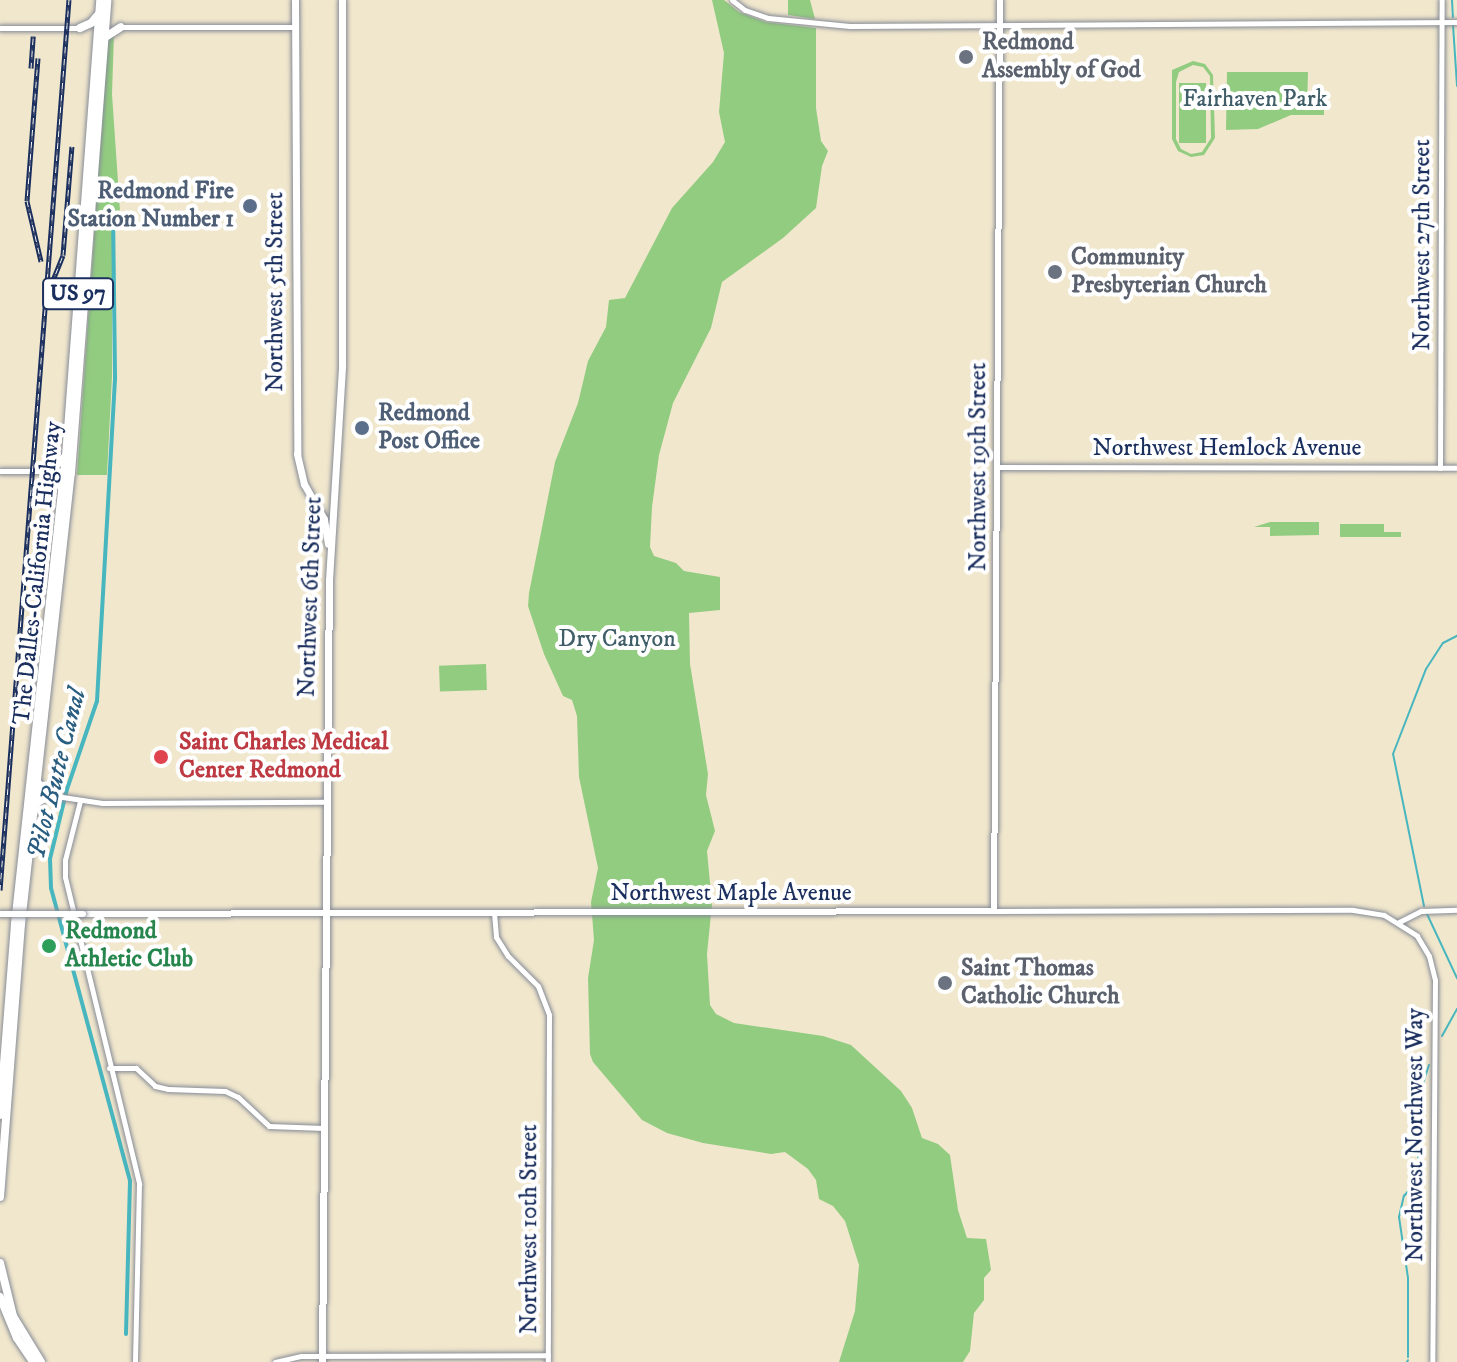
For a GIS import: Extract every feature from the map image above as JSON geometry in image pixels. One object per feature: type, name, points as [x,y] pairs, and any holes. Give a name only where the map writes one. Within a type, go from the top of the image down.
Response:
[{"type":"highway","name":"The Dalles-California Highway","points":[[0,1115],[15,924],[66,456],[102,16],[100,0]]},
{"type":"highway","name":"The Dalles-California Highway","points":[[102,16],[107,0]]},
{"type":"highway","points":[[80,28],[102,16],[111,25],[121,27]]},
{"type":"highway","points":[[80,28],[100,39],[121,27]]},
{"type":"highway","name":"The Dalles-California Highway","points":[[0,1197],[36,781],[71,473],[100,39]]},
{"type":"highway","points":[[62,491],[59,477],[49,471],[66,456]]},
{"type":"highway","points":[[34,805],[53,796],[36,781]]},
{"type":"highway","points":[[0,1263],[13,1316],[41,1362]]},
{"type":"highway","points":[[0,1297],[17,1338],[33,1362]]},
{"type":"main road","name":"Northwest 5th Street","points":[[295,0],[297,454],[304,484],[324,519],[329,551]]},
{"type":"main road","name":"Northwest 6th Street","points":[[322,1359],[329,551],[343,341],[342,0]]},
{"type":"main road","name":"Northwest 19th Street","points":[[994,911],[1000,0]]},
{"type":"main road","points":[[317,504],[330,505],[335,495]]},
{"type":"main road","name":"Northwest Maple Avenue","points":[[0,914],[994,911]]},
{"type":"street","points":[[732,0],[745,10],[768,18],[850,26],[1457,22]]},
{"type":"street","name":"Northwest 27th Street","points":[[1440,468],[1442,0]]},
{"type":"street","points":[[121,27],[295,27]]},
{"type":"street","points":[[0,28],[80,28]]},
{"type":"street","name":"Northwest Hemlock Avenue","points":[[997,467],[1457,468]]},
{"type":"street","points":[[0,471],[49,471]]},
{"type":"street","points":[[53,796],[80,801],[326,802]]},
{"type":"street","points":[[80,801],[68,845],[65,877],[140,1191],[135,1362]]},
{"type":"street","name":"Northwest Maple Avenue","points":[[994,911],[1353,910],[1370,911],[1399,922]]},
{"type":"street","points":[[1399,922],[1421,911],[1457,910]]},
{"type":"street","name":"Northwest 10th Street","points":[[494,913],[496,937],[508,956],[538,986],[549,1015],[548,1359]]},
{"type":"street","name":"Northwest Northwest Way","points":[[1399,922],[1424,946],[1435,980],[1432,1362]]},
{"type":"street","points":[[109,1068],[136,1068],[155,1086],[168,1089],[225,1091],[238,1097],[269,1126],[324,1128]]},
{"type":"street","points":[[275,1362],[322,1359],[548,1359]]},
{"type":"green space","name":"Dry Canyon","points":[[712,0],[724,0],[739,12],[765,22],[816,28],[816,108],[821,141],[828,151],[822,166],[816,208],[783,238],[722,282],[711,328],[673,403],[659,455],[650,547],[654,556],[676,563],[684,571],[720,577],[720,610],[689,613],[690,664],[708,774],[706,795],[715,831],[707,851],[712,904],[707,954],[710,1005],[716,1014],[734,1023],[823,1036],[851,1045],[901,1091],[912,1108],[922,1138],[938,1144],[950,1155],[958,1210],[967,1238],[986,1239],[991,1270],[984,1278],[984,1300],[974,1313],[970,1351],[963,1362],[839,1362],[855,1311],[859,1265],[845,1221],[833,1206],[819,1199],[816,1180],[808,1169],[785,1152],[771,1154],[703,1143],[667,1133],[642,1120],[593,1062],[590,1054],[588,978],[594,940],[591,902],[598,868],[579,777],[577,716],[572,700],[563,696],[544,654],[528,606],[529,593],[555,462],[578,403],[588,361],[606,327],[609,300],[625,298],[672,208],[713,162],[725,142],[719,112],[724,53]]},
{"type":"green space","points":[[788,0],[810,0],[815,19],[788,15]]},
{"type":"green space","points":[[114,33],[112,94],[120,211],[112,212],[112,376],[107,475],[77,475],[108,40]]},
{"type":"green space","points":[[1193,61],[1205,64],[1213,75],[1215,138],[1204,155],[1191,157],[1178,151],[1172,139],[1172,70]],"holes":[[[1193,65],[1203,67],[1210,76],[1211,138],[1202,152],[1191,154],[1181,149],[1176,139],[1176,82],[1179,72]]]},
{"type":"green space","name":"Fairhaven Park","points":[[1227,72],[1308,72],[1307,109],[1324,110],[1324,115],[1291,115],[1258,129],[1226,130]]},
{"type":"green space","points":[[1179,83],[1206,83],[1206,143],[1179,143]]},
{"type":"green space","points":[[1270,522],[1319,522],[1319,535],[1270,536],[1270,527],[1254,527]]},
{"type":"green space","points":[[1340,524],[1384,524],[1384,532],[1401,532],[1401,537],[1340,537]]},
{"type":"green space","points":[[486,664],[487,690],[440,692],[439,666]]},
{"type":"waterway","points":[[1452,0],[1453,17]]},
{"type":"waterway","points":[[1453,25],[1457,86]]},
{"type":"waterway","name":"Pilot Butte Canal","points":[[113,211],[115,379],[97,701],[67,789],[50,859],[51,888],[130,1181],[126,1334]]},
{"type":"waterway","points":[[1424,906],[1393,754],[1426,669],[1443,643],[1457,636]]},
{"type":"waterway","points":[[1427,914],[1457,978]]},
{"type":"waterway","points":[[1442,1036],[1457,1009]]},
{"type":"waterway","points":[[1408,1357],[1408,1278],[1399,1217],[1404,1196],[1416,1182],[1420,1166],[1411,1120],[1429,1065]]},
{"type":"railway","points":[[0,890],[69,0]]},
{"type":"railway","points":[[31,68],[33,36]]},
{"type":"railway","points":[[38,58],[27,201],[41,261]]},
{"type":"railway","points":[[51,285],[63,255],[72,146]]},
{"type":"place","name":"Redmond Assembly of God","points":[[966,57]]},
{"type":"place","name":"Redmond Fire Station Number 1","points":[[250,206]]},
{"type":"place","name":"Community Presbyterian Church","points":[[1055,272]]},
{"type":"place","name":"Redmond Post Office","points":[[362,428]]},
{"type":"place","name":"Saint Charles Medical Center Redmond","points":[[161,757]]},
{"type":"place","name":"Redmond Athletic Club","points":[[49,946]]},
{"type":"place","name":"Saint Thomas Catholic Church","points":[[945,983]]}]
